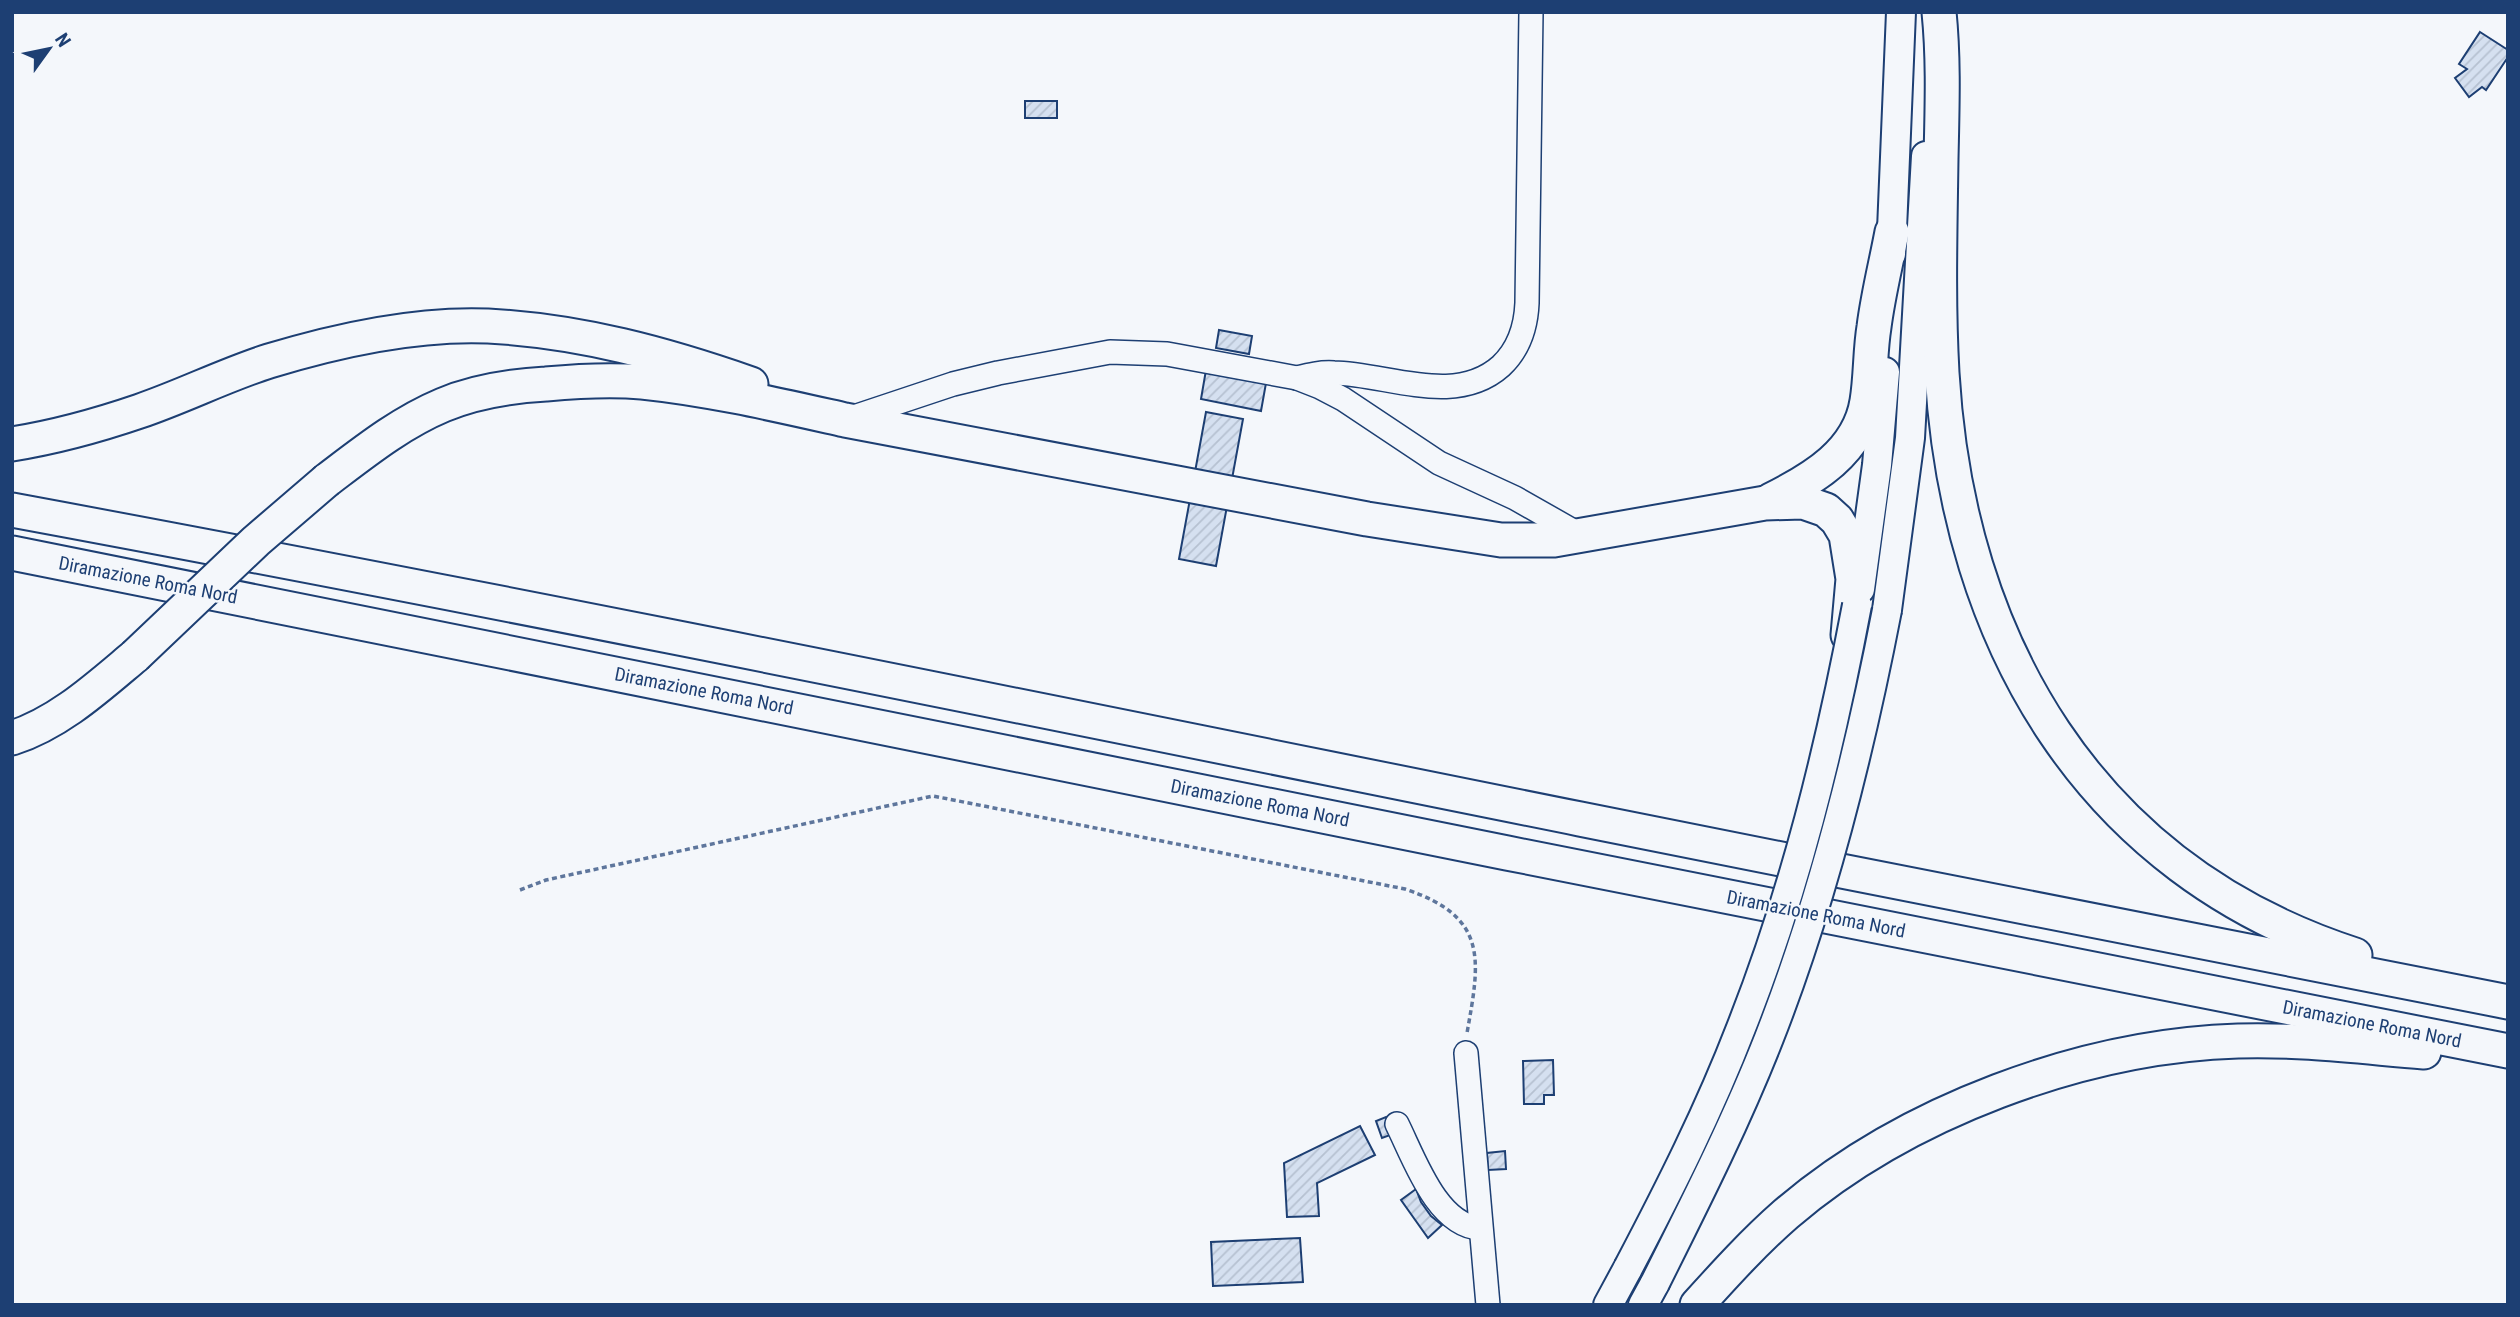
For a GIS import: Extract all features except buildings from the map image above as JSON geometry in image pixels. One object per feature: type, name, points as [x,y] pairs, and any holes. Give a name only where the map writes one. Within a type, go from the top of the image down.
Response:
[{"type":"highway","points":[[1939,12],[1943,54],[1940,226],[1942,374],[1948,424],[1964,520],[1975,566],[1997,628],[2024,684],[2059,741],[2104,795],[2165,852],[2223,894],[2289,930],[2328,946],[2508,1002]]},
{"type":"highway","points":[[1765,503],[1798,486],[1826,467],[1850,444],[1860,427],[1867,400],[1874,327],[1892,233]]},
{"type":"highway","points":[[12,444],[61,435],[139,411],[267,362],[328,344],[417,330],[466,326],[565,335],[651,351],[762,388],[845,420]]},
{"type":"highway","points":[[12,738],[34,730],[65,712],[135,656],[256,541],[327,480],[381,439],[425,413],[466,397],[506,388],[574,382],[641,382],[766,403],[1367,519],[1526,542],[1765,503],[1799,501],[1817,506],[1832,515],[1843,529],[1850,548],[1853,579],[1843,679]]},
{"type":"highway","points":[[12,510],[878,676],[1586,820],[2508,1002]]},
{"type":"highway","name":"Diramazione Roma Nord","points":[[12,553],[2508,1051]]},
{"type":"highway","points":[[1697,1305],[1786,1214],[1866,1155],[1907,1131],[2029,1080],[2147,1050],[2239,1041],[2304,1042],[2508,1060]]},
{"type":"main road","points":[[1608,1305],[1703,1118],[1741,1028],[1779,922],[1814,800],[1843,679],[1857,605],[1880,435],[1892,233],[1900,12]]},
{"type":"main road","points":[[1649,1294],[1730,1130],[1769,1038],[1807,931],[1843,808],[1872,685],[1887,610],[1912,412],[1926,156],[1930,12]]},
{"type":"street","points":[[1297,378],[1338,373],[1406,383],[1457,386],[1482,379],[1512,354],[1524,330],[1527,303],[1531,12]]},
{"type":"street","points":[[845,420],[953,384],[998,373],[1110,352],[1167,354],[1297,378],[1331,392],[1439,463],[1515,498],[1580,535]]},
{"type":"street","points":[[1466,1053],[1488,1305]]},
{"type":"street","points":[[1397,1124],[1432,1193],[1459,1222],[1480,1228]]},
{"type":"path","points":[[520,890],[546,880],[933,796],[1405,889],[1439,903],[1457,918],[1473,947],[1476,978],[1466,1053]]}]
